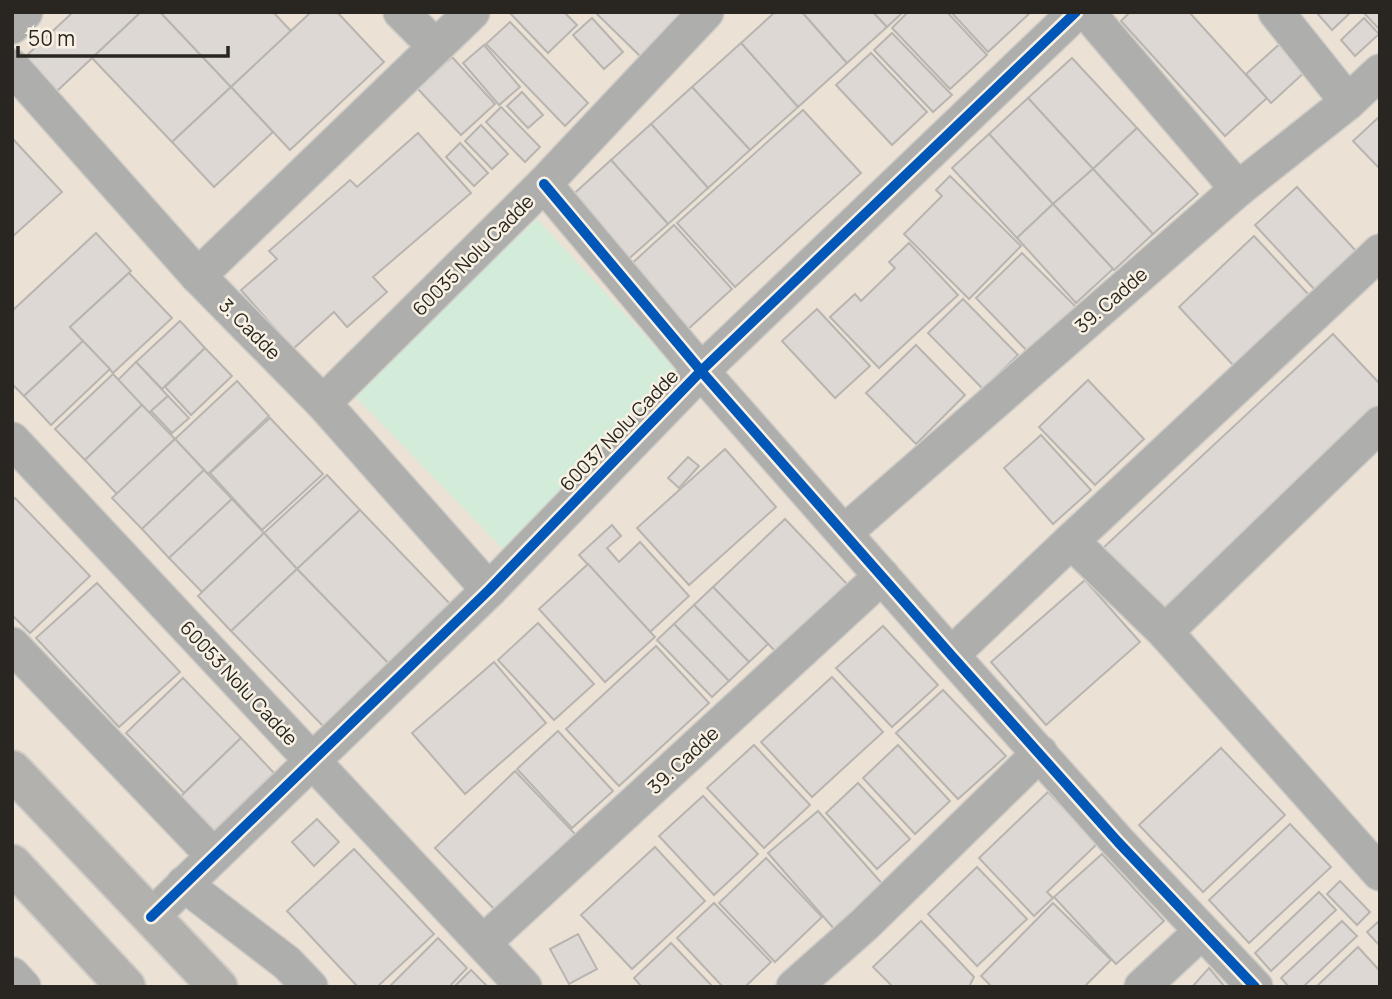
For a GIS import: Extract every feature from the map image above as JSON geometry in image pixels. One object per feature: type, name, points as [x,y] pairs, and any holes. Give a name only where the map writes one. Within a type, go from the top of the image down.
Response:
[{"type":"main road","points":[[12,770],[218,987]]},
{"type":"main road","points":[[12,864],[125,987]]},
{"type":"street","points":[[12,26],[24,12]]},
{"type":"street","points":[[401,12],[435,46]]},
{"type":"street","points":[[198,276],[472,12]]},
{"type":"street","name":"60035 Nolu Cadde","points":[[323,402],[544,184],[706,12]]},
{"type":"street","name":"60037 Nolu Cadde","points":[[151,917],[489,590],[701,371],[1076,12]]},
{"type":"street","points":[[1087,12],[1238,189]]},
{"type":"street","points":[[1276,12],[1348,102]]},
{"type":"street","name":"3. Cadde","points":[[12,67],[198,276],[323,402],[489,590]]},
{"type":"street","name":"39. Cadde","points":[[845,532],[1238,189],[1348,102],[1380,72]]},
{"type":"street","points":[[544,184],[701,371],[951,654],[1201,932],[1255,987]]},
{"type":"street","points":[[951,654],[1380,252]]},
{"type":"street","points":[[1165,632],[1380,424]]},
{"type":"street","name":"60053 Nolu Cadde","points":[[12,440],[524,987]]},
{"type":"street","points":[[1071,541],[1165,632],[1380,873]]},
{"type":"street","name":"39. Cadde","points":[[483,943],[882,576]]},
{"type":"street","points":[[12,645],[213,855]]},
{"type":"street","points":[[794,987],[865,924],[1040,753]]},
{"type":"street","points":[[184,884],[288,963],[310,987]]},
{"type":"street","points":[[1142,987],[1201,932]]},
{"type":"street","points":[[12,975],[23,987]]},
{"type":"shaded area","points":[[12,12],[1380,12],[1380,987],[12,987]]},
{"type":"green space","points":[[537,219],[678,371],[503,549],[352,393]]},
{"type":"building","points":[[73,12],[141,12],[57,91],[25,57]]},
{"type":"building","points":[[141,12],[160,12],[231,87],[172,142],[92,58]]},
{"type":"building","points":[[160,12],[273,12],[291,31],[231,87]]},
{"type":"building","points":[[311,12],[337,12],[384,62],[290,150],[231,87]]},
{"type":"building","points":[[509,12],[564,12],[577,25],[548,53]]},
{"type":"building","points":[[595,12],[686,12],[641,57]]},
{"type":"building","points":[[775,12],[802,12],[847,63],[798,107],[741,43]]},
{"type":"building","points":[[802,12],[873,12],[887,27],[847,63]]},
{"type":"building","points":[[873,12],[903,12],[887,27]]},
{"type":"building","points":[[908,12],[947,12],[987,55],[950,89],[892,28]]},
{"type":"building","points":[[951,12],[1031,12],[988,52]]},
{"type":"building","points":[[1130,12],[1189,12],[1267,98],[1225,136],[1121,21]]},
{"type":"building","points":[[1316,12],[1351,12],[1332,30]]},
{"type":"building","points":[[1363,12],[1380,12],[1380,30]]},
{"type":"building","points":[[592,18],[623,52],[604,69],[573,35]]},
{"type":"building","points":[[1364,18],[1379,34],[1355,56],[1341,40]]},
{"type":"building","points":[[510,22],[588,103],[565,126],[486,44]]},
{"type":"building","points":[[892,33],[952,95],[933,112],[874,50]]},
{"type":"building","points":[[1282,42],[1307,70],[1271,103],[1246,74]]},
{"type":"building","points":[[741,43],[798,107],[750,150],[692,87]]},
{"type":"building","points":[[484,45],[520,87],[499,105],[463,63]]},
{"type":"building","points":[[871,53],[927,112],[892,145],[836,85]]},
{"type":"building","points":[[452,57],[495,104],[461,135],[417,88]]},
{"type":"building","points":[[1072,58],[1137,128],[1093,169],[1028,98]]},
{"type":"building","points":[[231,87],[273,132],[214,187],[172,142]]},
{"type":"building","points":[[692,87],[750,150],[708,188],[651,124]]},
{"type":"building","points":[[522,92],[543,115],[528,128],[507,106]]},
{"type":"building","points":[[1028,98],[1093,169],[1053,204],[989,134]]},
{"type":"building","points":[[501,107],[540,147],[525,162],[486,122]]},
{"type":"building","points":[[803,110],[861,173],[735,287],[677,223]]},
{"type":"building","points":[[1380,116],[1380,169],[1353,141]]},
{"type":"building","points":[[651,124],[708,188],[668,224],[611,160]]},
{"type":"building","points":[[481,125],[508,154],[492,169],[465,141]]},
{"type":"building","points":[[1137,128],[1198,194],[1153,234],[1093,169]]},
{"type":"building","points":[[418,133],[471,193],[373,277],[387,292],[347,327],[334,312],[293,349],[241,290],[277,259],[269,251],[350,180],[357,187]]},
{"type":"building","points":[[989,134],[1053,204],[1017,238],[952,168]]},
{"type":"building","points":[[12,138],[62,192],[12,237]]},
{"type":"building","points":[[460,143],[488,173],[474,186],[446,157]]},
{"type":"building","points":[[611,160],[668,224],[624,263],[567,200]]},
{"type":"building","points":[[1093,169],[1153,234],[1114,270],[1053,204]]},
{"type":"building","points":[[950,176],[1021,246],[969,299],[904,234],[942,196],[936,190]]},
{"type":"building","points":[[1297,187],[1357,252],[1315,290],[1255,225]]},
{"type":"building","points":[[1053,204],[1113,269],[1076,303],[1017,238]]},
{"type":"building","points":[[674,225],[732,289],[686,331],[628,267]]},
{"type":"building","points":[[96,233],[131,271],[70,327],[83,341],[24,396],[12,384],[12,311]]},
{"type":"building","points":[[1254,236],[1309,295],[1234,366],[1179,307]]},
{"type":"building","points":[[909,243],[958,295],[879,368],[830,317],[855,294],[861,301],[895,268],[889,262]]},
{"type":"building","points":[[1022,253],[1077,308],[1030,354],[976,298]]},
{"type":"building","points":[[129,273],[172,318],[113,373],[70,327]]},
{"type":"building","points":[[963,299],[1018,355],[983,389],[928,333]]},
{"type":"building","points":[[817,309],[870,366],[835,398],[782,341]]},
{"type":"building","points":[[180,321],[205,348],[162,389],[136,362]]},
{"type":"building","points":[[1333,334],[1380,384],[1380,408],[1161,611],[1103,548]]},
{"type":"building","points":[[83,341],[110,369],[51,425],[24,396]]},
{"type":"building","points":[[916,345],[965,395],[916,444],[866,393]]},
{"type":"building","points":[[205,348],[232,376],[191,415],[165,387]]},
{"type":"building","points":[[136,362],[168,396],[149,413],[118,380]]},
{"type":"building","points":[[113,374],[142,405],[85,460],[55,429]]},
{"type":"building","points":[[1088,380],[1144,439],[1095,485],[1039,427]]},
{"type":"building","points":[[237,381],[269,416],[208,474],[175,439]]},
{"type":"building","points":[[168,396],[189,418],[172,433],[151,411]]},
{"type":"building","points":[[142,405],[175,439],[117,494],[85,460]]},
{"type":"building","points":[[270,418],[323,474],[262,530],[210,473]]},
{"type":"building","points":[[1041,435],[1091,490],[1053,524],[1004,468]]},
{"type":"building","points":[[175,439],[204,470],[142,529],[112,498]]},
{"type":"building","points":[[725,449],[776,507],[689,585],[637,528]]},
{"type":"building","points":[[688,457],[699,466],[679,488],[668,478]]},
{"type":"building","points":[[204,470],[232,499],[169,558],[142,529]]},
{"type":"building","points":[[327,475],[360,510],[297,569],[264,533]]},
{"type":"building","points":[[15,498],[90,576],[30,633],[12,615],[12,501]]},
{"type":"building","points":[[232,499],[264,533],[202,592],[169,558]]},
{"type":"building","points":[[360,510],[452,606],[390,665],[297,569]]},
{"type":"building","points":[[785,519],[847,584],[776,652],[713,587]]},
{"type":"building","points":[[612,525],[621,536],[607,548],[619,562],[640,542],[689,596],[650,632],[579,555]]},
{"type":"building","points":[[264,533],[297,569],[231,631],[198,596]]},
{"type":"building","points":[[588,564],[655,637],[605,682],[539,609]]},
{"type":"building","points":[[297,569],[390,665],[324,727],[231,631]]},
{"type":"building","points":[[1085,580],[1140,642],[1046,725],[991,662]]},
{"type":"building","points":[[97,583],[180,672],[119,727],[36,638]]},
{"type":"building","points":[[713,587],[768,644],[749,662],[694,605]]},
{"type":"building","points":[[694,605],[749,662],[729,681],[674,624]]},
{"type":"building","points":[[538,623],[594,684],[554,720],[498,660]]},
{"type":"building","points":[[674,624],[729,681],[712,697],[657,640]]},
{"type":"building","points":[[883,626],[938,685],[892,727],[836,668]]},
{"type":"building","points":[[656,646],[709,703],[619,786],[566,729]]},
{"type":"building","points":[[494,662],[546,723],[465,794],[412,733]]},
{"type":"building","points":[[832,677],[883,732],[812,797],[761,742]]},
{"type":"building","points":[[183,678],[241,738],[184,793],[126,733]]},
{"type":"building","points":[[943,690],[1006,756],[958,799],[896,733]]},
{"type":"building","points":[[558,731],[613,791],[572,828],[517,769]]},
{"type":"building","points":[[241,738],[274,773],[207,838],[174,803]]},
{"type":"building","points":[[754,745],[810,805],[764,848],[707,788]]},
{"type":"building","points":[[898,745],[950,801],[915,834],[863,778]]},
{"type":"building","points":[[1221,748],[1285,815],[1203,892],[1139,825]]},
{"type":"building","points":[[515,771],[576,835],[496,911],[435,848]]},
{"type":"building","points":[[858,783],[910,839],[877,869],[826,813]]},
{"type":"building","points":[[1048,792],[1098,843],[1047,892],[1053,898],[1034,916],[979,858]]},
{"type":"building","points":[[703,796],[758,854],[714,895],[659,836]]},
{"type":"building","points":[[818,811],[885,887],[835,930],[768,853]]},
{"type":"building","points":[[317,819],[339,842],[314,866],[292,842]]},
{"type":"building","points":[[1290,824],[1331,867],[1249,943],[1209,900]]},
{"type":"building","points":[[655,847],[705,901],[632,969],[581,915]]},
{"type":"building","points":[[354,849],[434,934],[377,987],[358,987],[287,911]]},
{"type":"building","points":[[1102,854],[1164,921],[1116,964],[1054,897]]},
{"type":"building","points":[[766,858],[822,917],[775,962],[719,903]]},
{"type":"building","points":[[977,867],[1027,919],[977,966],[928,914]]},
{"type":"building","points":[[1340,881],[1370,912],[1357,925],[1327,894]]},
{"type":"building","points":[[1319,892],[1336,910],[1271,971],[1255,953]]},
{"type":"building","points":[[714,903],[771,962],[745,987],[723,987],[677,938]]},
{"type":"building","points":[[1053,903],[1111,960],[1084,987],[992,987],[981,976]]},
{"type":"building","points":[[1380,920],[1380,946],[1367,932]]},
{"type":"building","points":[[921,921],[974,977],[969,987],[893,987],[873,967]]},
{"type":"building","points":[[1342,921],[1357,936],[1303,987],[1289,987],[1281,978]]},
{"type":"building","points":[[578,934],[597,969],[569,984],[550,949]]},
{"type":"building","points":[[438,938],[467,968],[449,987],[389,987]]},
{"type":"building","points":[[671,943],[713,987],[642,987],[634,978]]},
{"type":"building","points":[[1358,947],[1380,971],[1380,987],[1316,987]]},
{"type":"building","points":[[1209,968],[1225,987],[1192,987]]},
{"type":"building","points":[[471,970],[488,987],[454,987]]},
{"type":"cycle path","points":[[151,917],[489,590],[701,371],[1076,12]]},
{"type":"cycle path","points":[[544,184],[701,371],[951,655],[1118,842],[1255,987]]}]
